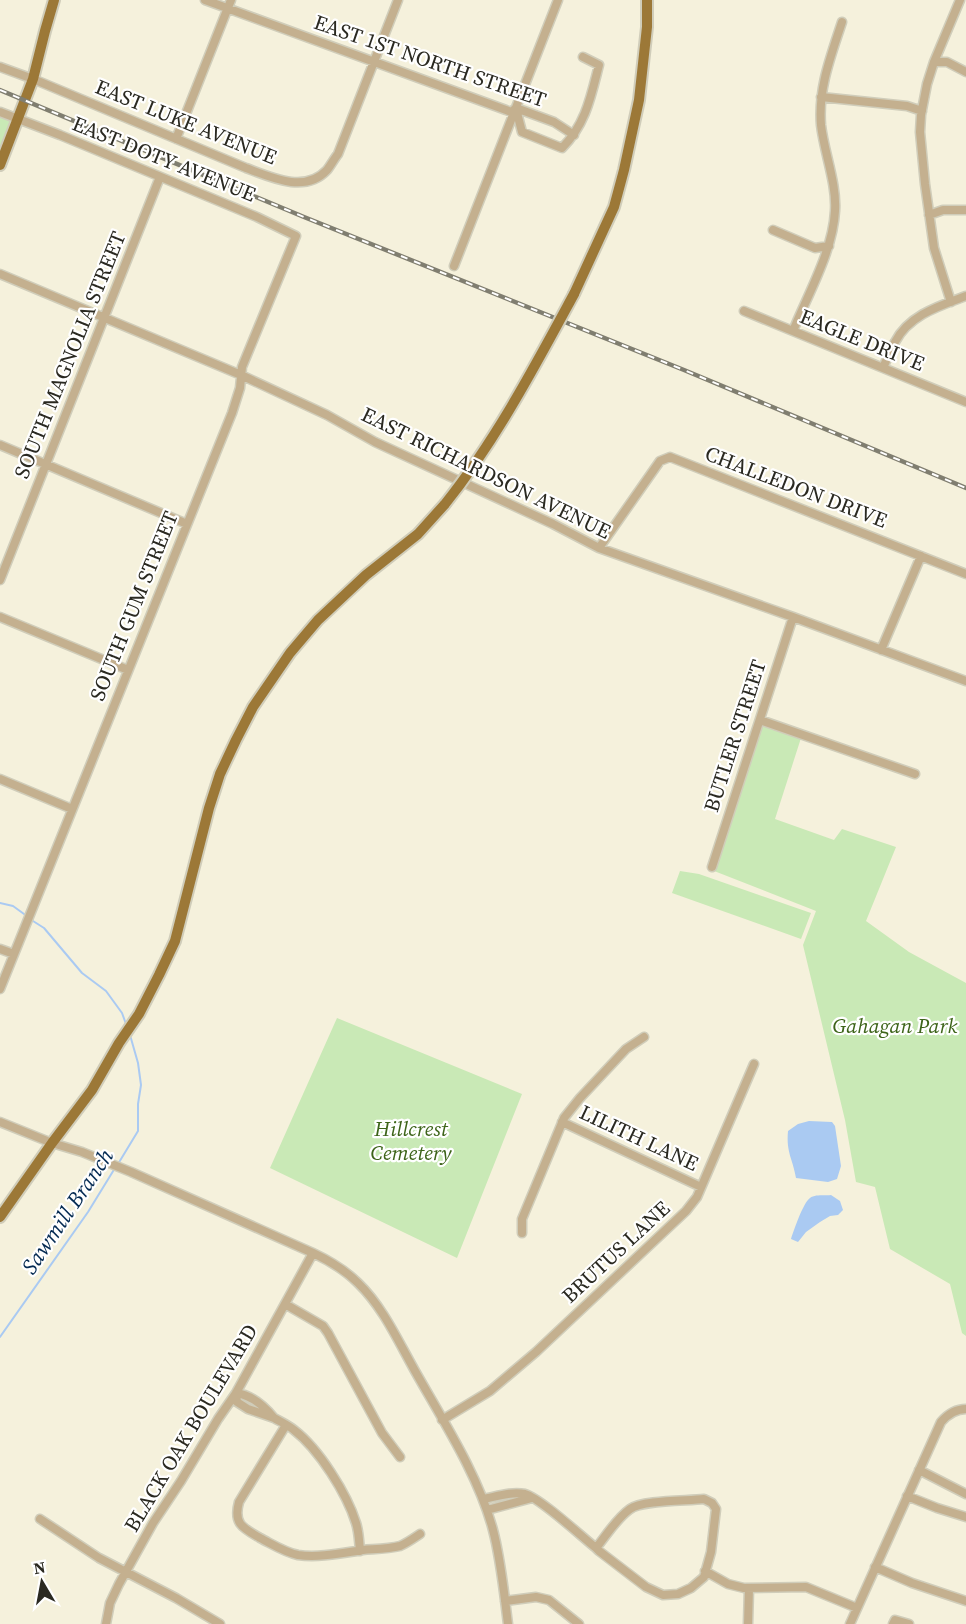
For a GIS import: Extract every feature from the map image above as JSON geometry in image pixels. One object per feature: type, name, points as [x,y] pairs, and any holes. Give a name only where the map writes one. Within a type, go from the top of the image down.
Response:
[{"type":"main road","points":[[0,165],[33,79],[54,0]]},
{"type":"main road","points":[[0,1217],[92,1090],[139,1014],[175,941],[220,774],[253,707],[290,653],[318,621],[366,575],[418,534],[468,475],[490,441],[574,294],[617,198],[639,100],[647,27],[647,0]]},
{"type":"street","name":"EAST 1ST NORTH STREET","points":[[205,0],[511,112],[516,108],[554,122],[574,135]]},
{"type":"street","points":[[176,139],[231,0]]},
{"type":"street","points":[[374,62],[398,0]]},
{"type":"street","points":[[454,266],[558,0]]},
{"type":"street","points":[[951,302],[934,248],[921,141],[922,111],[927,84],[960,0]]},
{"type":"street","points":[[793,332],[833,233],[835,202],[821,124],[821,97],[828,63],[842,22]]},
{"type":"street","points":[[516,108],[522,132],[562,148],[580,125],[589,104],[599,65],[583,57]]},
{"type":"street","name":"EAST LUKE AVENUE","points":[[0,67],[246,168],[280,180],[299,183],[311,180],[326,171],[338,154],[374,62]]},
{"type":"street","points":[[934,62],[947,62],[966,72]]},
{"type":"street","points":[[821,97],[907,106],[922,111]]},
{"type":"street","name":"EAST DOTY AVENUE","points":[[0,112],[280,227],[296,236]]},
{"type":"street","name":"SOUTH MAGNOLIA STREET","points":[[0,580],[160,177]]},
{"type":"street","points":[[929,215],[944,210],[966,210]]},
{"type":"street","points":[[773,230],[815,248],[829,246]]},
{"type":"street","name":"SOUTH GUM STREET","points":[[0,989],[232,412],[240,388],[242,367],[296,236]]},
{"type":"street","name":"EAST RICHARDSON AVENUE","points":[[0,274],[241,375],[318,411],[375,442],[553,524],[599,548],[966,681]]},
{"type":"street","points":[[883,368],[894,342],[909,323],[925,312],[966,296]]},
{"type":"street","name":"EAGLE DRIVE","points":[[744,311],[966,402]]},
{"type":"street","points":[[0,445],[187,524]]},
{"type":"street","name":"CHALLEDON DRIVE","points":[[599,548],[660,461],[670,457],[966,574]]},
{"type":"street","points":[[880,650],[921,556]]},
{"type":"street","points":[[0,616],[128,670]]},
{"type":"street","name":"BUTLER STREET","points":[[712,867],[793,617]]},
{"type":"street","points":[[760,720],[915,774]]},
{"type":"street","points":[[0,779],[72,809]]},
{"type":"street","points":[[0,949],[14,954]]},
{"type":"street","points":[[522,1233],[522,1219],[562,1122],[580,1098],[626,1049],[644,1037]]},
{"type":"street","name":"BRUTUS LANE","points":[[442,1418],[490,1391],[536,1352],[686,1211],[701,1187],[754,1064]]},
{"type":"street","points":[[0,1122],[131,1172],[313,1253],[337,1265],[359,1284],[378,1306],[476,1481],[493,1529],[508,1624]]},
{"type":"street","name":"LILITH LANE","points":[[562,1122],[701,1187]]},
{"type":"street","name":"BLACK OAK BOULEVARD","points":[[106,1624],[113,1595],[153,1523],[236,1393],[313,1253]]},
{"type":"street","points":[[285,1304],[323,1326],[382,1433],[400,1457]]},
{"type":"street","points":[[236,1393],[237,1402],[248,1409],[274,1418],[294,1430],[325,1463],[356,1521],[360,1551]]},
{"type":"street","points":[[850,1624],[941,1422],[957,1410],[966,1409]]},
{"type":"street","points":[[286,1425],[239,1502],[237,1510],[239,1524],[245,1529],[293,1554],[301,1555],[322,1555],[402,1545],[420,1534]]},
{"type":"street","points":[[919,1470],[966,1494]]},
{"type":"street","points":[[483,1499],[509,1494],[525,1494],[540,1502],[596,1548],[646,1587],[663,1594],[678,1594],[692,1588],[704,1577],[711,1552],[716,1509],[712,1503],[704,1499],[641,1504],[631,1507],[596,1548]]},
{"type":"street","points":[[907,1496],[966,1517]]},
{"type":"street","points":[[487,1510],[532,1498]]},
{"type":"street","points":[[40,1519],[99,1558],[118,1566],[220,1624]]},
{"type":"street","points":[[875,1567],[912,1583],[966,1601]]},
{"type":"street","points":[[705,1571],[728,1584],[744,1588],[806,1587],[857,1608]]},
{"type":"street","points":[[748,1624],[749,1588]]},
{"type":"street","points":[[505,1601],[536,1597],[549,1600],[579,1624]]},
{"type":"street","points":[[894,1622],[909,1624]]},
{"type":"green space","points":[[0,112],[18,119],[0,156]]},
{"type":"green space","name":"Gahagan Park","points":[[762,724],[801,738],[775,819],[834,840],[842,829],[896,847],[866,921],[909,952],[966,983],[966,1336],[962,1333],[950,1284],[890,1249],[875,1187],[856,1182],[845,1120],[803,945],[816,911],[709,869]]},
{"type":"green space","points":[[680,871],[699,874],[811,913],[801,939],[672,893]]},
{"type":"green space","name":"Hillcrest Cemetery","points":[[337,1018],[522,1094],[457,1258],[270,1168]]},
{"type":"water","points":[[809,1121],[832,1122],[835,1126],[841,1166],[837,1179],[828,1182],[796,1178],[789,1151],[788,1131],[798,1124]]},
{"type":"water","points":[[831,1195],[840,1201],[843,1210],[838,1215],[830,1216],[820,1222],[806,1232],[798,1242],[791,1239],[807,1201],[815,1196]]},
{"type":"waterway","points":[[0,903],[13,906],[24,914]]},
{"type":"waterway","points":[[33,921],[44,928],[82,973],[106,991],[122,1013],[126,1024]]},
{"type":"waterway","points":[[118,1164],[138,1131],[141,1085],[130,1035]]},
{"type":"waterway","name":"Sawmill Branch","points":[[0,1337],[88,1212],[115,1168]]},
{"type":"railway","points":[[0,90],[966,488]]}]
